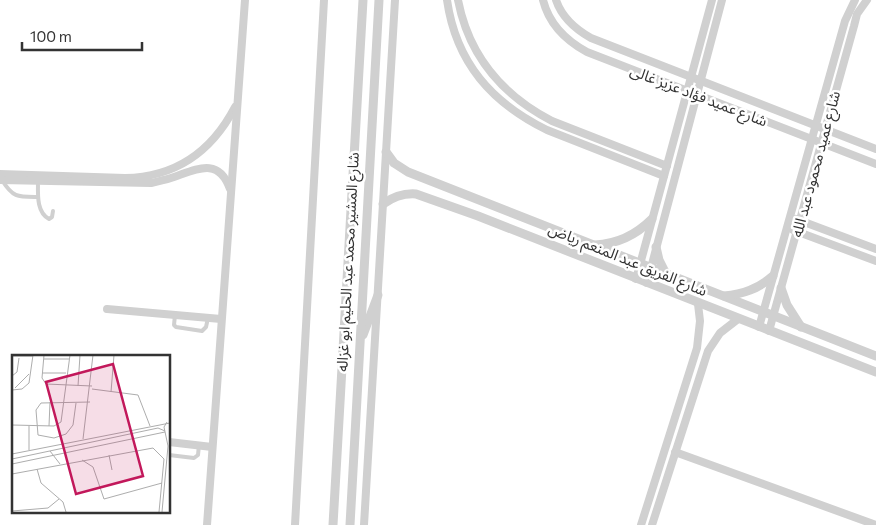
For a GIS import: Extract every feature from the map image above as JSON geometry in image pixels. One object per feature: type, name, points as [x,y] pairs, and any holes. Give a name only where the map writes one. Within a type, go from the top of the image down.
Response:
[{"type":"street","points":[[207,525],[245,0]]},
{"type":"street","points":[[295,525],[324,0]]},
{"type":"street","name":"شارع المشير محمد عبد الحليم ابو غزاله","points":[[333,525],[363,0]]},
{"type":"street","name":"شارع المشير محمد عبد الحليم ابو غزاله","points":[[350,525],[379,0]]},
{"type":"street","points":[[364,525],[395,0]]},
{"type":"street","points":[[447,0],[452,24],[468,61],[479,78],[502,103],[547,130],[664,176]]},
{"type":"street","points":[[458,0],[463,21],[478,55],[489,71],[513,96],[538,114],[552,121],[667,166]]},
{"type":"street","name":"شارع عميد فؤاد عزيز غالى","points":[[543,0],[549,18],[555,27],[571,43],[586,52],[876,164]]},
{"type":"street","name":"شارع عميد فؤاد عزيز غالى","points":[[556,0],[562,14],[570,24],[580,32],[603,43],[876,150]]},
{"type":"street","points":[[636,279],[712,0]]},
{"type":"street","points":[[646,283],[722,0]]},
{"type":"street","name":"شارع عميد محمود عبد الله","points":[[759,327],[844,21],[855,0]]},
{"type":"street","name":"شارع عميد محمود عبد الله","points":[[769,331],[854,26],[858,14],[867,0]]},
{"type":"street","points":[[1,178],[139,178],[161,174],[175,168],[200,151],[222,129],[238,103]]},
{"type":"street","name":"شارع الفريق عبد المنعم رياض","points":[[386,152],[394,163],[403,170],[876,356]]},
{"type":"street","points":[[1,178],[38,181],[151,183],[172,178],[192,169],[202,167],[212,168],[221,173],[227,181],[230,190]]},
{"type":"street","name":"شارع الفريق عبد المنعم رياض","points":[[383,204],[401,195],[408,193],[416,194],[478,216],[698,304],[876,372]]},
{"type":"street","points":[[478,216],[483,201]]},
{"type":"street","points":[[790,217],[876,249]]},
{"type":"street","points":[[592,245],[609,244],[625,239],[640,230],[652,219]]},
{"type":"street","points":[[787,227],[876,261]]},
{"type":"street","points":[[656,247],[659,260],[667,274]]},
{"type":"street","points":[[722,296],[744,293],[755,289],[773,276]]},
{"type":"street","points":[[781,288],[787,305],[801,327]]},
{"type":"street","points":[[360,344],[378,295]]},
{"type":"street","points":[[641,525],[697,348],[700,321],[698,304]]},
{"type":"street","points":[[107,309],[221,319]]},
{"type":"street","points":[[652,525],[708,351],[720,333],[738,319]]},
{"type":"street","points":[[339,405],[356,406]]},
{"type":"street","points":[[170,442],[212,447]]},
{"type":"street","points":[[676,452],[876,525]]},
{"type":"street","points":[[650,496],[660,499]]},
{"type":"lane","points":[[1,178],[9,191],[15,196],[38,197]]},
{"type":"lane","points":[[38,181],[40,209],[46,218],[52,217],[53,211]]},
{"type":"lane","points":[[175,315],[174,325],[176,327],[202,331],[206,328],[208,318]]},
{"type":"lane","points":[[170,455],[194,458],[198,454],[199,445]]}]
